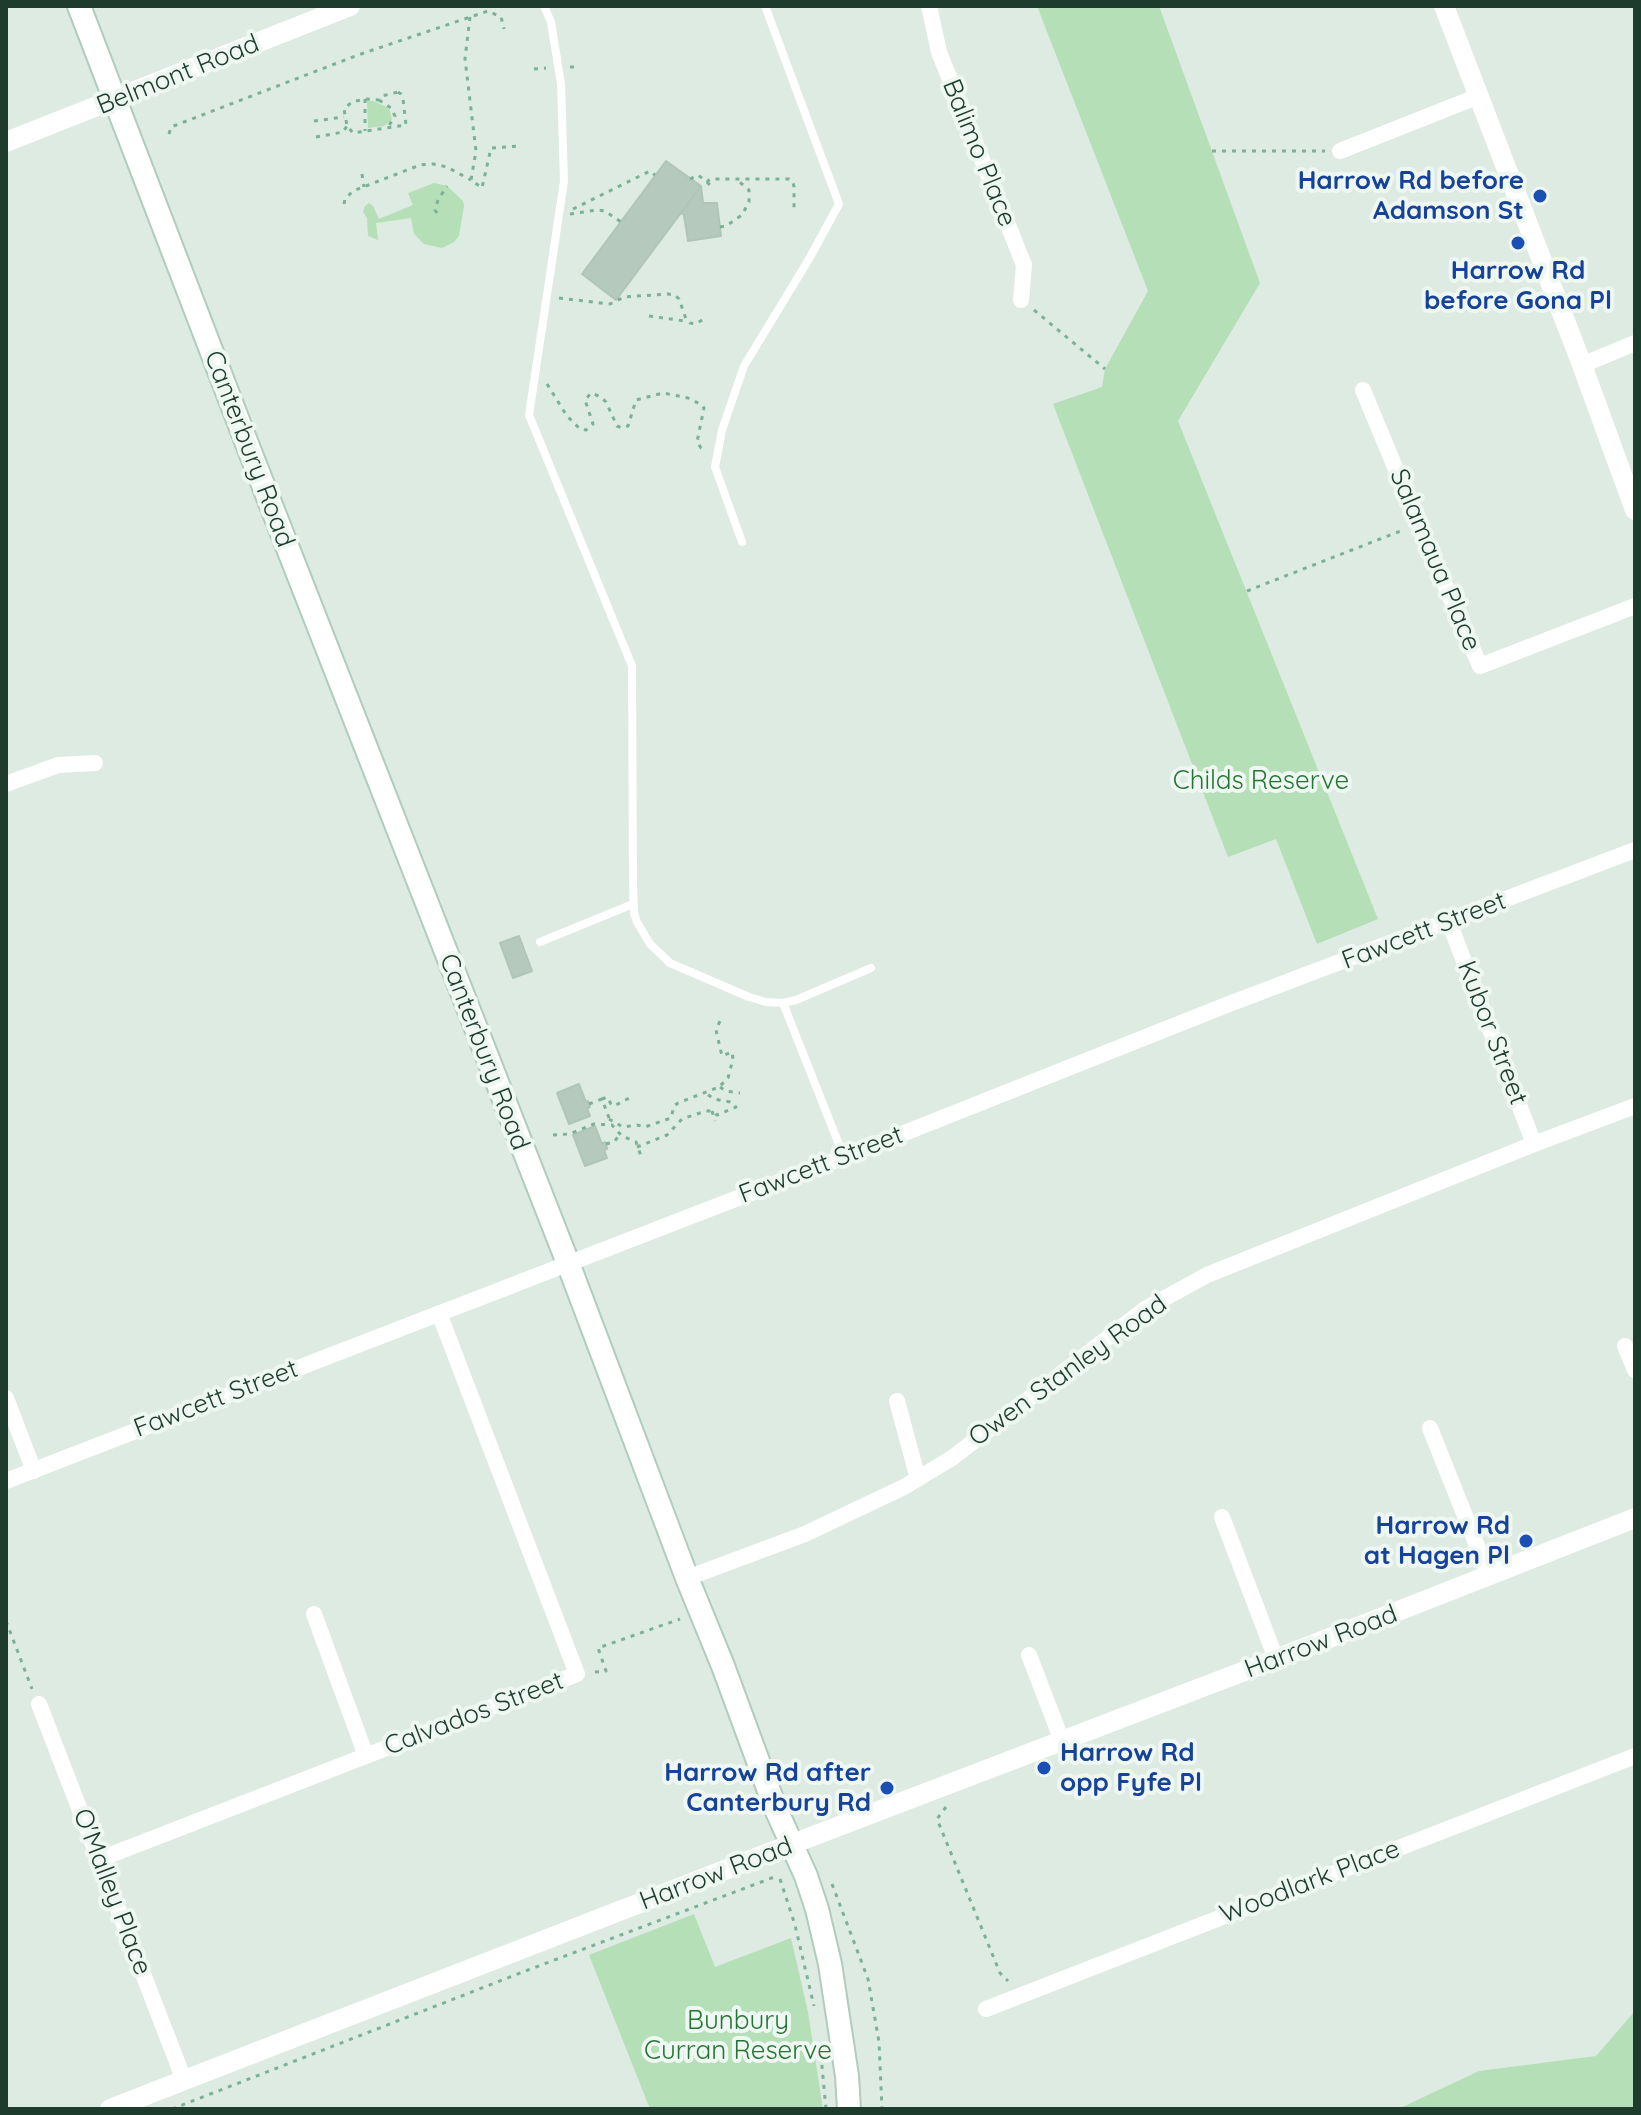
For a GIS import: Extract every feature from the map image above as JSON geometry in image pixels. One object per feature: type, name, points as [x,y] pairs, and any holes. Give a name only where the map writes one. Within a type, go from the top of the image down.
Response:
[{"type":"main road","name":"Canterbury Road","points":[[79,6],[568,1263],[775,1807],[806,1876],[823,1933],[847,2076],[849,2109]]},
{"type":"street","name":"Belmont Road","points":[[6,142],[350,6]]},
{"type":"street","name":"Balimo Place","points":[[929,6],[939,52],[1024,265],[1021,300]]},
{"type":"street","points":[[1444,6],[1635,510]]},
{"type":"street","points":[[1340,151],[1479,96]]},
{"type":"street","points":[[1582,365],[1635,343]]},
{"type":"street","name":"Salamaua Place","points":[[1363,390],[1480,666],[1635,606]]},
{"type":"street","points":[[6,784],[58,765],[95,763]]},
{"type":"street","name":"Fawcett Street","points":[[6,1481],[844,1157],[1229,1004],[1635,850]]},
{"type":"street","name":"Kubor Street","points":[[1449,922],[1534,1144]]},
{"type":"street","name":"Owen Stanley Road","points":[[687,1578],[805,1534],[918,1479],[952,1458],[1145,1309],[1195,1282],[1635,1106]]},
{"type":"street","name":"Calvados Street","points":[[100,1859],[577,1674],[439,1313]]},
{"type":"street","points":[[1625,1346],[1635,1370]]},
{"type":"street","points":[[6,1398],[34,1471]]},
{"type":"street","points":[[897,1401],[918,1479]]},
{"type":"street","points":[[1430,1428],[1489,1576]]},
{"type":"street","points":[[1222,1517],[1276,1659]]},
{"type":"street","name":"Harrow Road","points":[[110,2109],[1635,1518]]},
{"type":"street","points":[[314,1614],[366,1756]]},
{"type":"street","points":[[1029,1655],[1062,1741]]},
{"type":"street","name":"O'Malley Place","points":[[39,1704],[184,2080]]},
{"type":"street","name":"Woodlark Place","points":[[986,2009],[1635,1756]]},
{"type":"lane","points":[[544,6],[551,22],[561,84],[564,181],[529,415],[632,666],[634,913],[643,935],[670,963],[766,1002],[783,1003],[813,994],[871,968]]},
{"type":"lane","points":[[742,542],[715,467],[722,430],[744,366],[839,204],[765,6]]},
{"type":"lane","points":[[540,942],[633,904]]},
{"type":"lane","points":[[783,1003],[844,1157]]},
{"type":"path","points":[[169,134],[171,127],[229,104],[358,55],[488,11],[501,17],[504,29]]},
{"type":"path","points":[[470,17],[465,59],[476,151],[471,180]]},
{"type":"path","points":[[379,100],[382,96],[401,94],[406,125],[386,129],[353,133],[344,117],[344,109],[352,102],[379,100],[391,108],[395,116],[386,129]]},
{"type":"path","points":[[365,99],[365,131]]},
{"type":"path","points":[[314,121],[344,117]]},
{"type":"path","points":[[316,137],[343,132],[347,126]]},
{"type":"path","points":[[344,204],[353,191],[420,165],[447,167],[482,188],[491,148],[518,146]]},
{"type":"path","points":[[1212,151],[1340,151]]},
{"type":"path","points":[[559,217],[650,171],[655,175]]},
{"type":"path","points":[[362,174],[364,187]]},
{"type":"path","points":[[690,179],[698,175],[713,188]]},
{"type":"path","points":[[707,182],[710,179],[789,179],[794,187],[794,210]]},
{"type":"path","points":[[720,227],[726,226],[746,210],[749,190],[736,179]]},
{"type":"path","points":[[437,213],[438,200],[447,186]]},
{"type":"path","points":[[559,217],[597,210],[605,211],[621,222]]},
{"type":"path","points":[[547,297],[610,304],[624,297],[675,295],[689,322]]},
{"type":"path","points":[[1021,300],[1105,369]]},
{"type":"path","points":[[649,316],[695,324],[706,318]]},
{"type":"path","points":[[536,368],[567,416],[580,429],[586,430],[593,424],[585,400],[591,393],[606,402],[617,426],[622,428],[628,426],[636,400],[663,393],[697,402],[704,408],[697,442],[701,448],[718,454]]},
{"type":"path","points":[[1247,591],[1419,525]]},
{"type":"path","points":[[609,1119],[623,1127],[645,1127],[669,1118],[678,1103],[720,1087],[728,1078],[733,1054],[722,1056],[716,1030],[720,1021]]},
{"type":"path","points":[[720,1087],[740,1093]]},
{"type":"path","points":[[637,1147],[658,1142],[682,1119],[706,1111],[717,1115],[736,1107],[706,1093]]},
{"type":"path","points":[[589,1104],[607,1097],[614,1106],[633,1096]]},
{"type":"path","points":[[602,1099],[612,1125],[620,1134],[636,1142],[641,1156]]},
{"type":"path","points":[[712,1111],[715,1121]]},
{"type":"path","points":[[669,1118],[673,1128]]},
{"type":"path","points":[[553,1135],[569,1134],[594,1124],[612,1125]]},
{"type":"path","points":[[606,1144],[614,1142],[620,1134]]},
{"type":"path","points":[[577,1674],[606,1671],[598,1648],[680,1619]]},
{"type":"path","points":[[6,1621],[39,1704]]},
{"type":"path","points":[[938,1788],[946,1807],[937,1819],[1000,1973],[1023,1993]]},
{"type":"path","points":[[172,2109],[528,1970],[779,1878],[808,1976],[816,2016]]},
{"type":"path","points":[[831,1881],[868,1979],[879,2042],[882,2109]]},
{"type":"path","points":[[820,2042],[826,2109]]},
{"type":"green space","name":"Childs Reserve","points":[[1037,6],[1159,6],[1260,283],[1178,421],[1378,919],[1317,944],[1276,839],[1228,857],[1053,404],[1102,387],[1105,369],[1148,291]]},
{"type":"green space","points":[[367,101],[387,107],[392,120],[384,126],[368,128]]},
{"type":"green space","points":[[434,183],[447,186],[463,201],[459,236],[454,242],[442,248],[424,244],[414,234],[411,218],[376,223],[378,240],[368,236],[367,218],[363,212],[365,206],[369,203],[373,206],[379,219],[413,205],[408,193]]},
{"type":"green space","name":"Bunbury Curran Reserve","points":[[694,1914],[715,1967],[791,1938],[808,2012],[823,2109],[650,2109],[589,1955]]},
{"type":"green space","points":[[1635,2011],[1635,2109],[1398,2109],[1479,2071],[1596,2056]]},
{"type":"building","points":[[666,161],[701,186],[616,300],[582,274]]},
{"type":"building","points":[[701,186],[703,203],[717,203],[721,236],[688,241],[684,215],[681,213]]},
{"type":"building","points":[[519,936],[532,971],[513,978],[500,943]]},
{"type":"building","points":[[579,1084],[588,1101],[590,1116],[569,1124],[557,1093]]},
{"type":"building","points":[[595,1126],[602,1144],[606,1144],[607,1149],[604,1150],[607,1158],[585,1166],[573,1135]]},
{"type":"place","name":"Harrow Rd before Adamson St","points":[[1540,196]]},
{"type":"place","name":"Harrow Rd before Gona Pl","points":[[1518,243]]},
{"type":"place","name":"Harrow Rd at Hagen Pl","points":[[1526,1541]]},
{"type":"place","name":"Harrow Rd opp Fyfe Pl","points":[[1044,1768]]},
{"type":"place","name":"Harrow Rd after Canterbury Rd","points":[[887,1788]]}]
